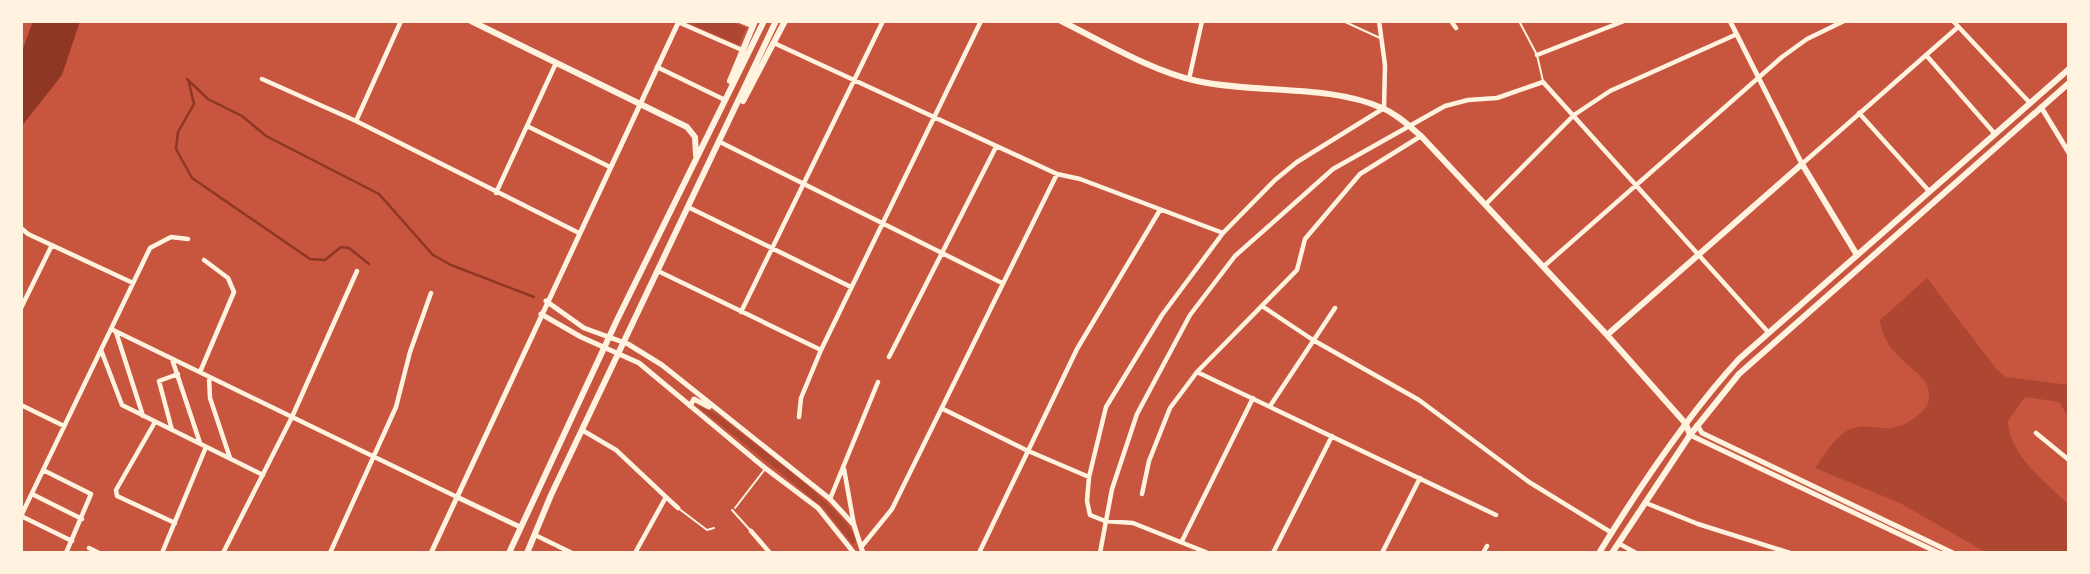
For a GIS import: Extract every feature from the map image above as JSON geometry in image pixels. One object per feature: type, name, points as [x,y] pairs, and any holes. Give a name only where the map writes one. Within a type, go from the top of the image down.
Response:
[{"type":"main road","points":[[471,21],[689,129],[695,137],[696,157]]},
{"type":"main road","points":[[509,553],[617,320],[764,21]]},
{"type":"main road","points":[[527,553],[582,430],[776,21]]},
{"type":"main road","points":[[720,142],[785,21]]},
{"type":"main road","points":[[1060,21],[1189,79],[1266,91],[1349,98],[1384,108],[1421,136],[1607,335],[1686,424],[1690,435]]},
{"type":"main road","points":[[725,100],[754,24]]},
{"type":"main road","points":[[1600,553],[1713,387],[1769,332],[2069,69]]},
{"type":"main road","points":[[1612,553],[1697,425],[1739,374],[2069,83]]},
{"type":"main road","points":[[1607,335],[1802,164],[1857,255]]},
{"type":"main road","points":[[1686,424],[1697,425]]},
{"type":"street","points":[[356,121],[401,21]]},
{"type":"street","points":[[740,21],[754,24]]},
{"type":"street","points":[[741,312],[883,21]]},
{"type":"street","points":[[799,418],[800,398],[821,350],[981,21]]},
{"type":"street","points":[[1189,79],[1202,21]]},
{"type":"street","points":[[1208,553],[1133,523],[1105,522],[1093,517],[1088,510],[1089,477],[1102,420],[1112,393],[1162,315],[1223,233],[1297,162],[1384,108],[1379,21]]},
{"type":"street","points":[[1451,21],[1456,28]]},
{"type":"street","points":[[1537,55],[1624,21]]},
{"type":"street","points":[[1730,21],[1802,164],[1958,27]]},
{"type":"street","points":[[1543,267],[1758,79],[1807,39],[1844,21]]},
{"type":"street","points":[[1953,21],[2030,103]]},
{"type":"street","points":[[431,553],[678,22],[742,50]]},
{"type":"street","points":[[1485,205],[1574,115],[1610,92],[1735,35]]},
{"type":"street","points":[[775,43],[1057,174],[1080,179],[1223,233]]},
{"type":"street","points":[[1926,55],[1995,134]]},
{"type":"street","points":[[496,193],[556,63]]},
{"type":"street","points":[[657,67],[725,100]]},
{"type":"street","points":[[262,79],[356,121],[579,233]]},
{"type":"street","points":[[1100,553],[1112,489],[1137,414],[1190,315],[1210,286],[1251,240],[1333,169],[1445,106],[1468,100],[1497,98],[1543,82],[1769,332]]},
{"type":"street","points":[[2041,107],[2069,153]]},
{"type":"street","points":[[1859,113],[1929,191]]},
{"type":"street","points":[[527,126],[610,167]]},
{"type":"street","points":[[1142,494],[1149,461],[1170,408],[1198,372],[1297,270],[1305,239],[1360,174],[1372,163],[1421,136]]},
{"type":"street","points":[[720,142],[1002,283]]},
{"type":"street","points":[[889,357],[996,147]]},
{"type":"street","points":[[863,550],[892,509],[1057,174]]},
{"type":"street","points":[[688,207],[851,288]]},
{"type":"street","points":[[979,553],[1026,450],[1077,349],[1160,210]]},
{"type":"street","points":[[21,228],[133,283]]},
{"type":"street","points":[[72,541],[21,516],[113,330],[150,248],[171,237],[188,239]]},
{"type":"street","points":[[21,308],[52,245]]},
{"type":"street","points":[[200,372],[234,292],[228,278],[204,260]]},
{"type":"street","points":[[223,553],[292,417],[357,271]]},
{"type":"street","points":[[658,271],[821,350]]},
{"type":"street","points":[[330,553],[396,407],[410,352],[431,293]]},
{"type":"street","points":[[547,301],[584,328],[649,356],[830,499],[854,525]]},
{"type":"street","points":[[1262,306],[1313,340],[1419,400],[1529,482],[1612,533]]},
{"type":"street","points":[[1269,406],[1335,308]]},
{"type":"street","points":[[541,314],[581,337],[633,358],[765,468],[824,513],[855,553]]},
{"type":"street","points":[[113,330],[520,527]]},
{"type":"street","points":[[113,330],[144,416]]},
{"type":"street","points":[[101,350],[116,395],[126,408],[263,475]]},
{"type":"street","points":[[173,359],[200,444]]},
{"type":"street","points":[[1198,372],[1496,515]]},
{"type":"street","points":[[173,431],[159,381],[179,374]]},
{"type":"street","points":[[209,377],[210,398],[231,459]]},
{"type":"street","points":[[830,499],[878,382]]},
{"type":"street","points":[[1182,541],[1253,398]]},
{"type":"street","points":[[690,406],[694,399],[712,408]]},
{"type":"street","points":[[21,405],[64,426]]},
{"type":"street","points":[[943,409],[1026,450],[1089,477]]},
{"type":"street","points":[[155,422],[116,490],[117,496],[175,523]]},
{"type":"street","points":[[1697,425],[1702,433],[1953,553]]},
{"type":"street","points":[[582,430],[616,450],[678,508]]},
{"type":"street","points":[[2036,433],[2069,460]]},
{"type":"street","points":[[1690,435],[1939,553]]},
{"type":"street","points":[[1273,553],[1332,436]]},
{"type":"street","points":[[162,553],[206,447]]},
{"type":"street","points":[[844,468],[854,525],[863,550]]},
{"type":"street","points":[[43,470],[91,494],[66,553]]},
{"type":"street","points":[[1382,553],[1420,478]]},
{"type":"street","points":[[32,494],[82,519]]},
{"type":"street","points":[[635,553],[666,497]]},
{"type":"street","points":[[1645,502],[1698,524],[1790,553]]},
{"type":"street","points":[[751,531],[770,553]]},
{"type":"street","points":[[534,534],[572,553]]},
{"type":"street","points":[[1618,543],[1636,553]]},
{"type":"street","points":[[1483,553],[1487,546]]},
{"type":"street","points":[[1769,553],[1771,547]]},
{"type":"street","points":[[89,548],[99,553]]},
{"type":"lane","points":[[1343,21],[1382,39]]},
{"type":"lane","points":[[1519,21],[1537,55],[1543,82]]},
{"type":"lane","points":[[751,531],[733,509],[765,468]]},
{"type":"lane","points":[[678,508],[709,531],[714,528]]},
{"type":"shaded area","points":[[33,21],[80,21],[62,75],[21,127],[21,54]]},
{"type":"shaded area","points":[[730,21],[746,28],[739,45],[686,22]]},
{"type":"shaded area","points":[[1927,278],[1997,370],[2006,377],[2069,385],[2069,418],[2059,402],[2025,397],[2008,421],[2010,434],[2022,457],[2069,505],[2068,553],[1987,553],[1900,503],[1815,468],[1845,432],[1860,427],[1897,427],[1917,416],[1926,407],[1929,397],[1925,382],[1888,344],[1880,320]]},
{"type":"shaded area","points":[[696,405],[717,414],[819,496],[851,530],[856,543],[852,544],[824,508]]},
{"type":"waterway","points":[[187,79],[208,99],[242,116],[266,136],[379,194],[433,255],[451,265],[534,297]]},
{"type":"waterway","points":[[189,83],[194,104],[178,132],[176,149],[192,178],[310,259],[325,260],[341,247],[349,248],[369,264]]}]
